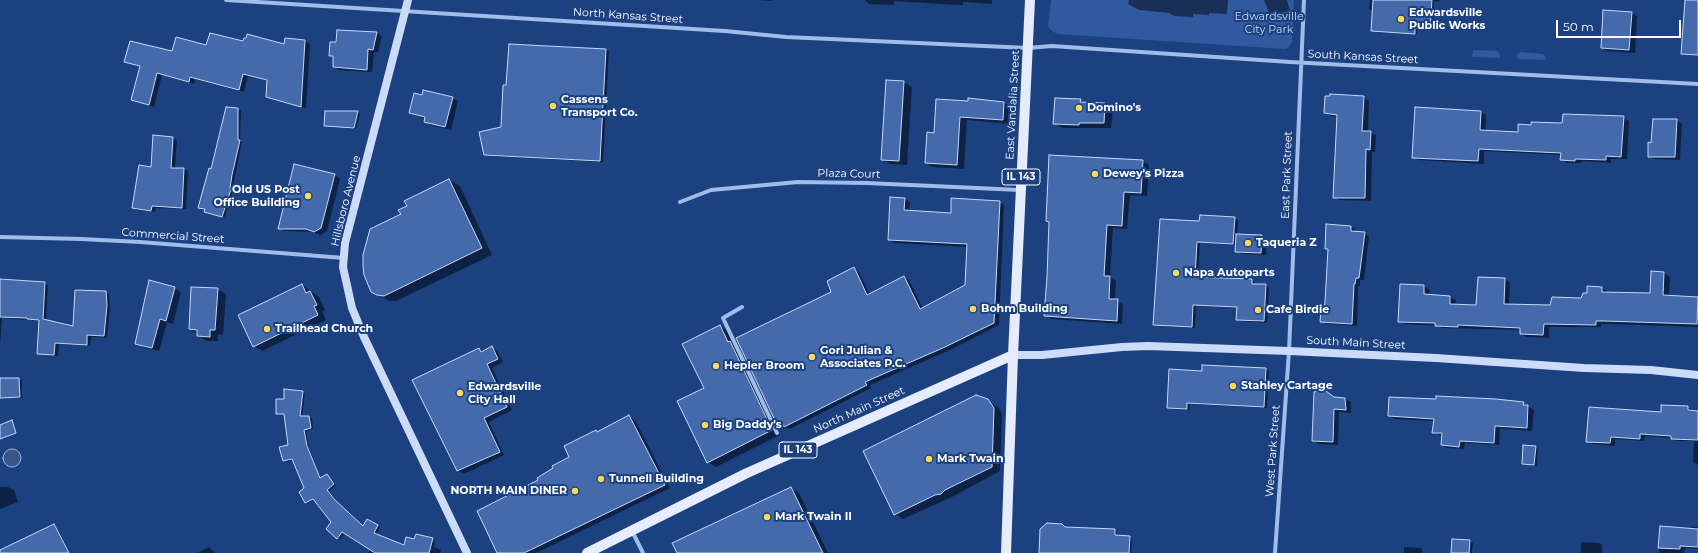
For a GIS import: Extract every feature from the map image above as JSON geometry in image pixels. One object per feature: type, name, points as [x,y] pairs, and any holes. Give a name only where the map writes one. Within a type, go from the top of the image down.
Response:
[{"type":"main road","name":"Hillsboro Avenue","points":[[408,0],[345,243],[343,267],[352,308],[364,337],[467,553]]},
{"type":"main road","name":"East Vandalia Street","points":[[1006,553],[1030,0]]},
{"type":"main road","name":"South Main Street","points":[[1014,355],[1042,355],[1122,347],[1289,351],[1651,370],[1698,375]]},
{"type":"main road","name":"North Main Street","points":[[587,553],[747,473],[1014,355]]},
{"type":"street","name":"North Kansas Street","points":[[226,0],[725,31],[786,37],[1028,48]]},
{"type":"street","name":"East Park Street","points":[[1289,351],[1304,0]]},
{"type":"street","name":"South Kansas Street","points":[[1028,48],[1052,46],[1301,63],[1698,84]]},
{"type":"street","name":"Plaza Court","points":[[680,202],[711,190],[798,182],[867,183],[1021,190]]},
{"type":"street","name":"Commercial Street","points":[[0,237],[140,242],[344,258]]},
{"type":"street","points":[[742,307],[723,318],[777,434]]},
{"type":"street","name":"West Park Street","points":[[1275,553],[1289,351]]},
{"type":"street","points":[[632,530],[643,553]]},
{"type":"green space","name":"Edwardsville City Park","points":[[1051,0],[1294,0],[1292,42],[1288,48],[1285,49],[1058,34],[1052,31],[1048,26]]},
{"type":"green space","points":[[1473,50],[1498,51],[1500,58],[1472,57]]},
{"type":"green space","points":[[1520,52],[1543,54],[1546,57],[1545,60],[1518,59],[1517,54]]},
{"type":"shaded area","points":[[12,449],[18,452],[21,458],[18,464],[12,467],[6,464],[3,458],[6,452]]},
{"type":"building","name":"Edwardsville Public Works","points":[[1373,0],[1432,0],[1430,29],[1415,28],[1415,34],[1371,31]]},
{"type":"building","points":[[1685,0],[1698,0],[1698,55],[1681,54]]},
{"type":"building","points":[[1603,10],[1632,12],[1629,50],[1601,48]]},
{"type":"building","points":[[337,30],[377,32],[373,50],[368,49],[367,70],[333,67],[333,56],[329,56],[330,42],[336,42]]},
{"type":"building","points":[[210,33],[243,41],[247,34],[284,44],[285,38],[305,40],[301,107],[266,97],[267,80],[243,74],[239,90],[190,77],[189,82],[157,73],[149,105],[131,100],[140,66],[124,62],[130,41],[172,51],[176,37],[206,45]]},
{"type":"building","name":"Cassens Transport Co.","points":[[509,44],[606,49],[600,161],[484,155],[479,132],[501,127],[503,85],[506,85]]},
{"type":"building","points":[[886,80],[904,81],[899,161],[881,160]]},
{"type":"building","points":[[423,90],[453,97],[445,127],[424,122],[425,117],[409,113],[414,93],[422,95]]},
{"type":"building","points":[[1330,94],[1364,96],[1362,131],[1371,131],[1370,150],[1366,149],[1365,198],[1333,198],[1337,115],[1324,113],[1325,96],[1330,96]]},
{"type":"building","points":[[968,98],[1004,102],[1003,120],[960,117],[957,165],[925,163],[927,132],[934,133],[936,99],[968,101]]},
{"type":"building","name":"Domino's","points":[[1055,98],[1081,99],[1080,102],[1105,103],[1104,123],[1079,123],[1079,125],[1053,124]]},
{"type":"building","points":[[226,107],[238,108],[238,140],[240,140],[232,175],[231,189],[222,217],[204,212],[205,209],[198,208],[209,168],[211,169]]},
{"type":"building","points":[[1415,107],[1481,111],[1480,130],[1518,132],[1518,124],[1531,125],[1531,122],[1562,123],[1563,114],[1624,116],[1621,157],[1606,156],[1606,160],[1575,159],[1575,161],[1560,160],[1561,153],[1479,149],[1478,161],[1412,158]]},
{"type":"building","points":[[325,111],[358,111],[354,128],[324,126]]},
{"type":"building","points":[[1653,119],[1677,119],[1675,157],[1648,157],[1648,142],[1651,143]]},
{"type":"building","points":[[153,135],[173,137],[171,168],[184,168],[182,208],[152,206],[151,211],[132,208],[139,165],[151,167]]},
{"type":"building","points":[[1049,155],[1143,160],[1141,193],[1124,192],[1122,226],[1107,225],[1104,276],[1110,276],[1109,299],[1118,299],[1117,321],[1044,316],[1049,222],[1046,221]]},
{"type":"building","name":"Old US Post Office Building","points":[[294,164],[335,174],[321,228],[314,232],[306,229],[278,229]]},
{"type":"building","points":[[449,179],[482,248],[384,296],[371,292],[364,275],[363,266],[363,255],[370,229],[401,214],[398,210],[407,206],[404,201]]},
{"type":"building","points":[[890,197],[905,198],[904,210],[951,213],[951,198],[1000,201],[994,323],[945,347],[865,382],[867,385],[784,427],[783,425],[778,427],[736,338],[831,292],[827,281],[854,267],[867,295],[904,276],[920,309],[965,285],[967,244],[888,240]]},
{"type":"building","points":[[1200,215],[1235,217],[1233,244],[1197,242],[1195,277],[1252,279],[1252,284],[1266,284],[1264,321],[1236,320],[1237,307],[1193,305],[1192,327],[1153,325],[1160,219],[1199,221]]},
{"type":"building","points":[[1326,224],[1351,226],[1351,231],[1365,232],[1359,278],[1356,278],[1354,284],[1352,324],[1320,322],[1321,308],[1324,308],[1325,302],[1328,249],[1325,249]]},
{"type":"building","name":"Taqueria Z","points":[[1236,234],[1262,235],[1261,253],[1235,252]]},
{"type":"building","points":[[1651,271],[1664,272],[1663,295],[1698,297],[1697,324],[1596,321],[1596,325],[1544,324],[1543,335],[1520,334],[1520,328],[1458,325],[1458,327],[1435,326],[1435,323],[1398,322],[1400,284],[1424,285],[1424,294],[1450,296],[1450,304],[1476,305],[1478,277],[1505,278],[1504,304],[1550,305],[1552,297],[1581,298],[1583,293],[1587,293],[1587,286],[1602,287],[1602,292],[1650,293]]},
{"type":"building","points":[[0,279],[45,282],[43,319],[73,326],[75,290],[106,291],[107,305],[104,336],[87,335],[87,345],[55,343],[54,355],[37,354],[39,320],[0,317]]},
{"type":"building","points":[[149,280],[175,287],[166,321],[160,319],[152,348],[135,344]]},
{"type":"building","name":"Trailhead Church","points":[[302,284],[306,293],[310,291],[317,305],[314,306],[318,315],[253,347],[238,315]]},
{"type":"building","points":[[191,287],[218,288],[215,330],[210,330],[210,337],[197,336],[197,330],[189,329]]},
{"type":"building","name":"Hepler Broom","points":[[720,325],[728,342],[730,341],[772,430],[707,463],[677,401],[704,388],[682,344]]},
{"type":"building","name":"Edwardsville City Hall","points":[[492,346],[498,359],[487,364],[507,407],[484,418],[500,452],[457,471],[412,380],[479,348],[481,352]]},
{"type":"building","name":"Stahley Cartage","points":[[1202,365],[1266,368],[1264,407],[1187,403],[1187,409],[1167,408],[1169,369],[1202,371]]},
{"type":"building","points":[[0,378],[19,378],[20,397],[0,398]]},
{"type":"building","points":[[1322,388],[1334,397],[1345,398],[1346,410],[1334,409],[1333,442],[1312,441],[1314,392]]},
{"type":"building","points":[[284,389],[303,391],[300,416],[309,416],[311,428],[304,430],[307,446],[320,478],[327,474],[334,484],[327,490],[335,500],[363,526],[367,519],[378,525],[374,533],[404,545],[406,537],[414,539],[416,534],[433,538],[429,553],[375,553],[342,532],[337,539],[326,529],[331,522],[313,499],[305,503],[299,492],[304,488],[292,459],[283,461],[279,447],[288,445],[284,414],[276,414],[276,399],[284,399]]},
{"type":"building","name":"Mark Twain","points":[[976,395],[988,399],[994,408],[992,467],[945,490],[941,494],[935,495],[894,515],[863,451]]},
{"type":"building","points":[[1436,396],[1524,402],[1523,405],[1528,405],[1527,428],[1495,426],[1494,443],[1460,441],[1459,447],[1441,445],[1442,433],[1432,433],[1434,419],[1388,416],[1389,397],[1436,399]]},
{"type":"building","points":[[1661,405],[1688,406],[1688,410],[1698,411],[1698,440],[1671,439],[1671,436],[1640,434],[1640,439],[1611,437],[1610,443],[1586,442],[1589,407],[1661,412]]},
{"type":"building","points":[[629,415],[665,485],[524,553],[497,553],[477,511],[538,480],[537,478],[553,468],[552,466],[569,457],[564,446],[596,430],[597,432]]},
{"type":"building","points":[[12,420],[16,433],[0,439],[0,425]]},
{"type":"building","points":[[1523,445],[1536,446],[1534,465],[1522,464]]},
{"type":"building","name":"Mark Twain II","points":[[791,487],[823,553],[677,553],[672,543]]},
{"type":"building","points":[[1047,523],[1062,524],[1065,527],[1115,529],[1115,535],[1130,536],[1129,553],[1039,553],[1040,529]]},
{"type":"building","points":[[54,524],[69,553],[0,553],[0,550]]},
{"type":"building","points":[[1660,526],[1698,529],[1698,547],[1680,546],[1680,549],[1658,548]]},
{"type":"building","points":[[1452,539],[1470,540],[1469,553],[1451,553]]},
{"type":"place","name":"Edwardsville Public Works","points":[[1401,19]]},
{"type":"place","name":"Cassens Transport Co.","points":[[553,106]]},
{"type":"place","name":"Domino's","points":[[1079,108]]},
{"type":"place","name":"Dewey's Pizza","points":[[1095,174]]},
{"type":"place","name":"Old US Post Office Building","points":[[308,196]]},
{"type":"place","name":"Taqueria Z","points":[[1248,243]]},
{"type":"place","name":"Napa Autoparts","points":[[1176,273]]},
{"type":"place","name":"Bohm Building","points":[[973,309]]},
{"type":"place","name":"Cafe Birdie","points":[[1258,310]]},
{"type":"place","name":"Trailhead Church","points":[[267,329]]},
{"type":"place","name":"Gori Julian & Associates P.C.","points":[[812,357]]},
{"type":"place","name":"Hepler Broom","points":[[716,366]]},
{"type":"place","name":"Stahley Cartage","points":[[1233,386]]},
{"type":"place","name":"Edwardsville City Hall","points":[[460,393]]},
{"type":"place","name":"Big Daddy's","points":[[705,425]]},
{"type":"place","name":"Mark Twain","points":[[929,459]]},
{"type":"place","name":"Tunnell Building","points":[[601,479]]},
{"type":"place","name":"NORTH MAIN DINER","points":[[575,491]]},
{"type":"place","name":"Mark Twain II","points":[[767,517]]}]
